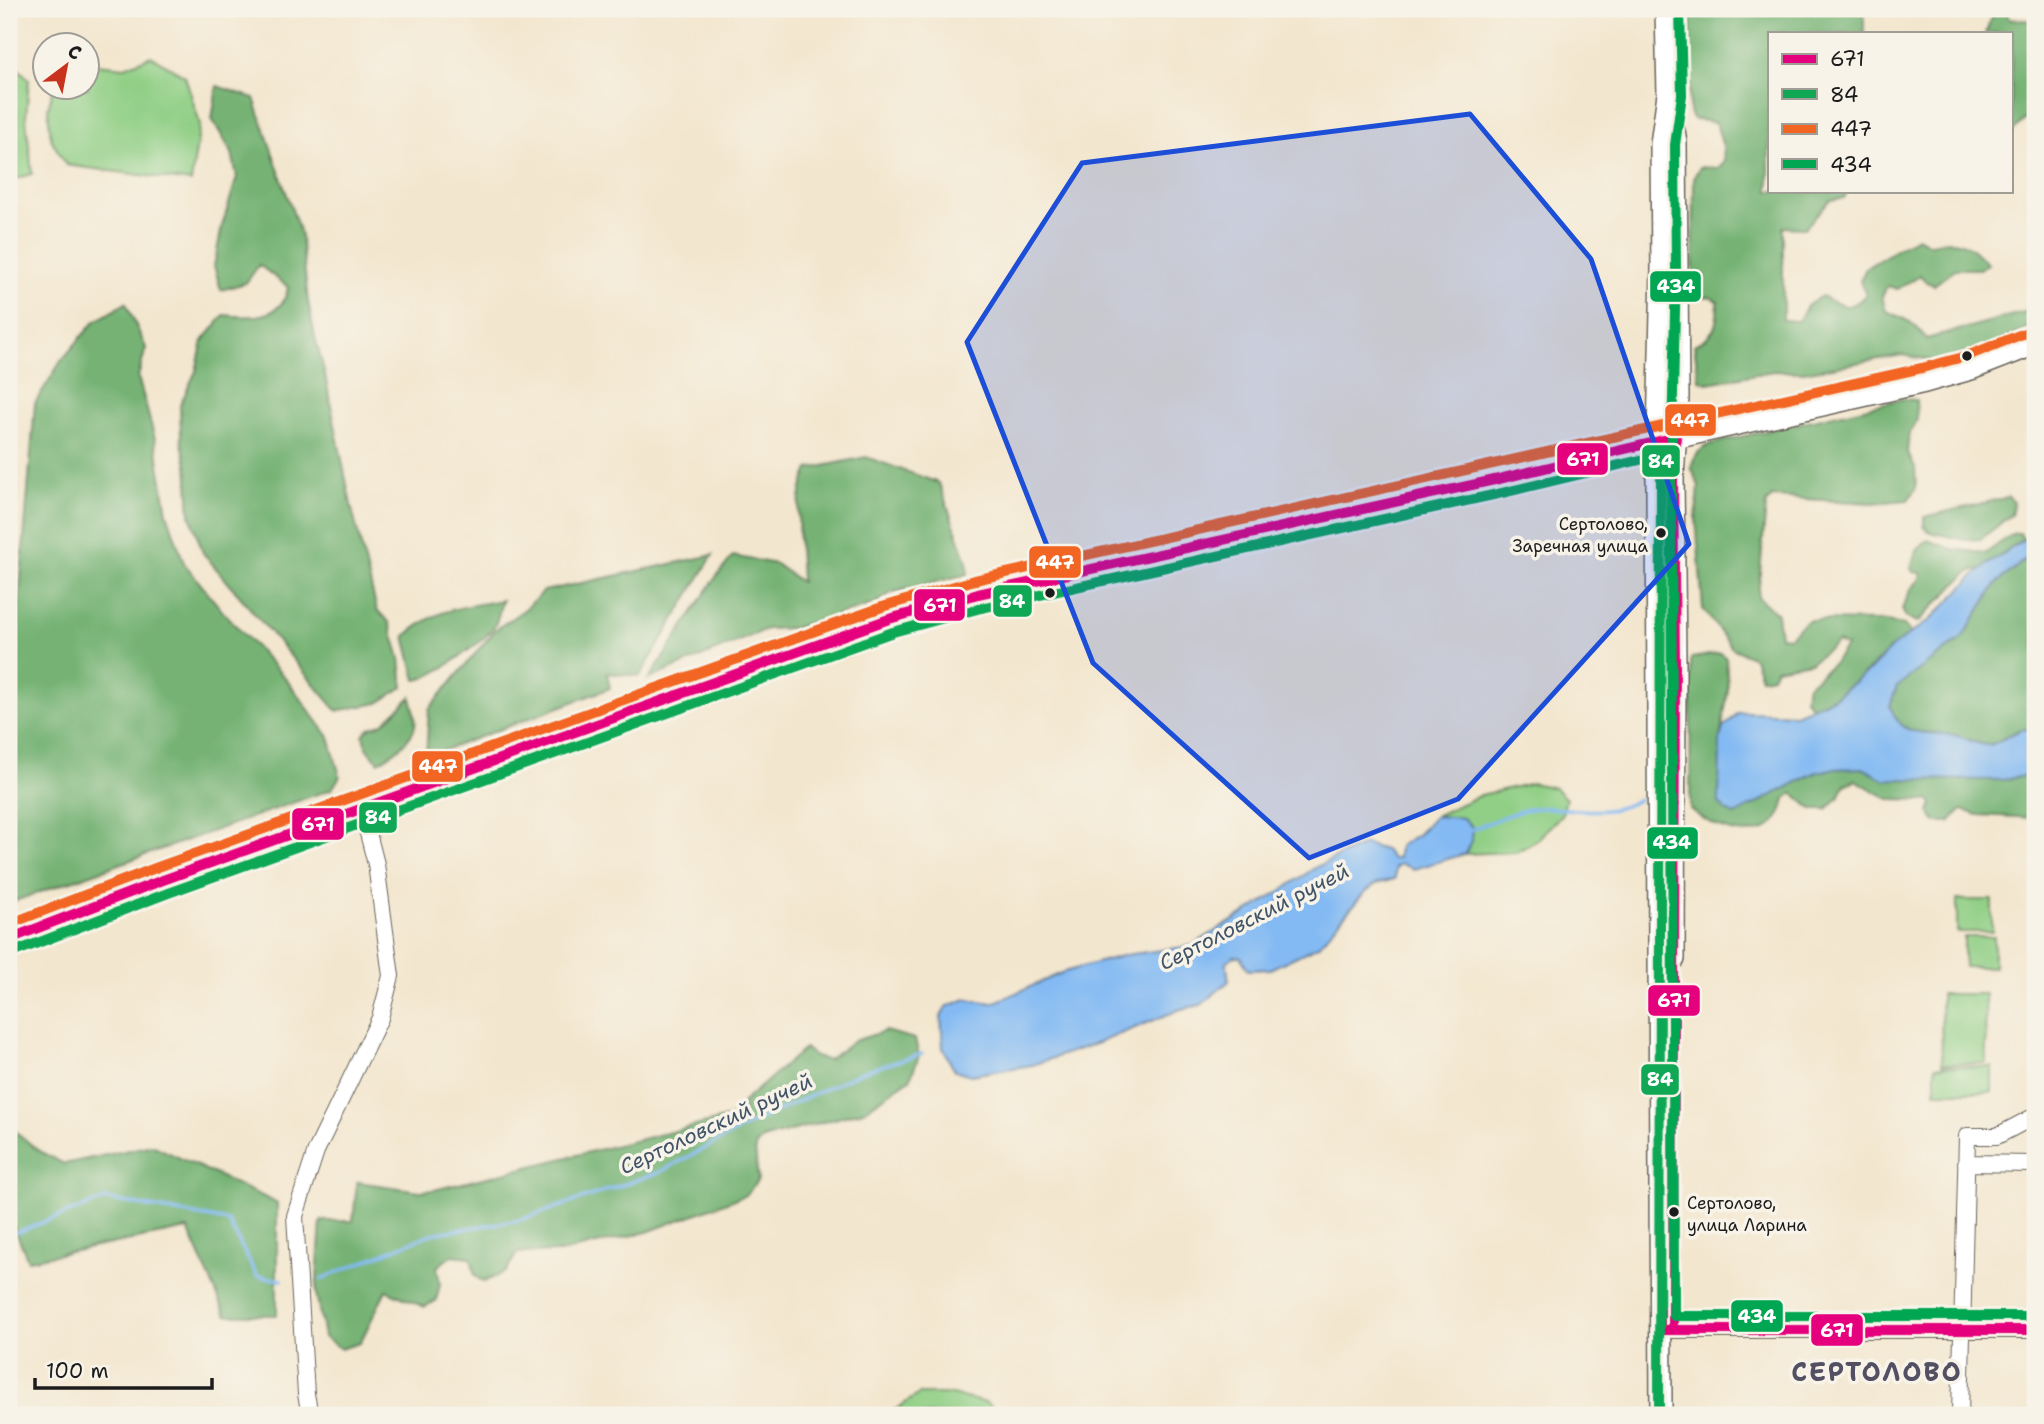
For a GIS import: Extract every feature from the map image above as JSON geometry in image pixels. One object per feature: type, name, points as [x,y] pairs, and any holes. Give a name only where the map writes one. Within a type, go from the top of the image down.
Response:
[{"type":"main road","points":[[1661,1415],[1666,1330],[1675,661],[1673,477],[1667,439],[1678,398],[1676,143],[1668,94],[1666,9]]},
{"type":"main road","points":[[9,939],[163,880],[889,619],[978,594],[1925,382],[1971,369],[2035,344]]},
{"type":"main road","points":[[1666,1330],[1673,1415]]},
{"type":"street","points":[[310,1415],[298,1296],[295,1216],[316,1151],[380,1018],[391,976],[376,864],[362,810]]},
{"type":"street","points":[[1960,1415],[1967,1136],[1997,1136],[2035,1116]]},
{"type":"street","points":[[1966,1163],[2035,1164]]},
{"type":"street","points":[[1666,1330],[2035,1330]]},
{"type":"highlighted area","points":[[1470,114],[1591,259],[1689,544],[1458,799],[1309,858],[1093,663],[967,342],[1082,163]]},
{"type":"green space","points":[[1691,9],[1864,9],[1864,32],[1768,32],[1768,192],[1847,192],[1844,198],[1830,200],[1805,228],[1783,227],[1783,320],[1798,321],[1807,306],[1822,296],[1840,305],[1855,304],[1866,294],[1860,281],[1866,268],[1917,237],[1930,244],[1949,241],[1962,243],[1988,264],[1979,269],[1955,269],[1934,285],[1926,282],[1920,275],[1898,289],[1887,286],[1882,297],[1886,311],[1909,322],[1926,339],[2035,309],[2035,325],[1998,342],[1940,362],[1903,355],[1803,372],[1773,371],[1708,383],[1699,380],[1694,345],[1714,329],[1718,302],[1710,297],[1696,297],[1693,291],[1694,177],[1700,167],[1718,168],[1724,162],[1716,123],[1694,119],[1689,113]]},
{"type":"green space","points":[[1994,9],[2008,9],[2008,19],[2035,21],[2035,109],[2012,132],[2012,32],[1986,32]]},
{"type":"green space","points":[[151,56],[185,76],[200,124],[191,182],[66,165],[51,139],[50,102],[102,102],[102,65],[125,67]]},
{"type":"green space","points":[[16,67],[29,79],[26,117],[32,174],[9,181],[9,69]]},
{"type":"green space","points":[[217,86],[254,98],[301,236],[308,301],[351,505],[377,610],[389,622],[400,658],[403,687],[378,703],[337,711],[203,553],[190,514],[187,464],[181,439],[180,405],[196,371],[203,341],[224,315],[254,316],[280,306],[288,287],[259,265],[246,283],[221,290],[214,266],[222,226],[237,177],[232,153],[212,119]]},
{"type":"green space","points":[[126,303],[146,348],[138,377],[155,439],[167,513],[184,563],[224,613],[286,679],[329,737],[340,776],[332,789],[9,903],[9,726],[35,403],[61,361],[94,322]]},
{"type":"green space","points":[[1902,399],[1916,400],[1917,420],[1909,435],[1907,452],[1915,467],[1916,488],[1908,500],[1872,503],[1772,497],[1766,504],[1758,597],[1777,614],[1780,636],[1789,637],[1808,620],[1879,621],[1904,625],[1911,634],[1840,692],[1812,707],[1805,699],[1807,686],[1835,661],[1846,646],[1838,642],[1811,662],[1776,668],[1772,676],[1761,678],[1754,658],[1732,648],[1703,609],[1696,519],[1699,486],[1691,467],[1699,452],[1714,443]]},
{"type":"green space","points":[[866,457],[939,483],[967,561],[968,574],[891,593],[874,604],[793,628],[767,629],[649,679],[716,577],[733,556],[776,564],[801,582],[799,510],[800,496],[809,469]]},
{"type":"green space","points":[[2008,497],[2014,502],[2011,515],[1981,539],[1966,540],[1930,532],[1924,527],[1924,517]]},
{"type":"green space","points":[[2014,533],[2020,533],[2023,539],[1980,570],[1976,569],[1965,575],[1918,622],[1906,618],[1902,609],[1911,589],[1920,579],[1921,573],[1913,572],[1911,568],[1921,545],[1928,540],[1952,549],[1986,553]]},
{"type":"green space","points":[[2035,551],[2035,728],[2019,730],[1993,744],[1985,745],[1955,735],[1916,732],[1895,720],[1890,706],[1897,686],[1962,638],[1997,583]]},
{"type":"green space","points":[[713,555],[640,676],[607,673],[610,688],[426,757],[429,709],[495,630],[525,609],[544,591]]},
{"type":"green space","points":[[502,600],[494,627],[488,633],[445,666],[416,680],[405,636],[429,619],[450,610]]},
{"type":"green space","points":[[1720,653],[1726,658],[1728,690],[1720,739],[1726,811],[1735,815],[1815,773],[1831,769],[1863,768],[1883,779],[2002,780],[2035,774],[2035,818],[1978,815],[1962,810],[1949,822],[1936,822],[1929,812],[1932,805],[1929,800],[1889,799],[1855,780],[1845,785],[1839,797],[1827,809],[1812,809],[1793,793],[1785,799],[1779,815],[1770,826],[1758,832],[1730,831],[1702,818],[1690,809],[1691,658]]},
{"type":"green space","points":[[411,697],[415,719],[413,732],[400,747],[379,762],[368,750],[363,735],[369,728],[382,724]]},
{"type":"green space","points":[[1532,783],[1555,788],[1566,799],[1562,814],[1536,841],[1516,852],[1465,854],[1471,841],[1463,818],[1435,816],[1481,795]]},
{"type":"green space","points":[[1957,900],[1992,900],[1992,932],[1957,932]]},
{"type":"green space","points":[[1964,937],[1994,937],[1994,967],[1964,967]]},
{"type":"green space","points":[[1941,994],[1985,994],[1986,1063],[1942,1064]]},
{"type":"green space","points":[[885,1031],[915,1039],[919,1056],[910,1079],[863,1111],[762,1139],[755,1147],[758,1180],[746,1195],[647,1232],[563,1252],[517,1253],[507,1271],[484,1282],[475,1276],[471,1257],[452,1255],[437,1267],[440,1284],[436,1301],[424,1307],[386,1290],[360,1343],[341,1349],[324,1337],[316,1293],[321,1221],[353,1221],[357,1182],[420,1191],[434,1190],[744,1114],[742,1103],[805,1048],[815,1057],[828,1060],[854,1041]]},
{"type":"green space","points":[[1935,1066],[1992,1067],[1992,1092],[1935,1092]]},
{"type":"green space","points":[[9,1126],[39,1151],[64,1164],[152,1145],[277,1203],[277,1315],[226,1315],[188,1229],[28,1260],[9,1216]]},
{"type":"green space","points":[[919,1394],[947,1394],[987,1403],[1001,1415],[887,1415]]},
{"type":"water","points":[[2035,532],[2035,551],[1997,583],[1962,638],[1897,686],[1890,706],[1901,725],[1915,732],[1958,736],[1984,745],[1993,744],[2021,730],[2035,728],[2035,774],[2002,780],[1883,779],[1863,768],[1831,769],[1814,773],[1735,815],[1726,811],[1719,803],[1720,739],[1723,728],[1738,713],[1795,714],[1834,698],[1871,669],[1892,647],[1930,620],[1980,570]]},
{"type":"water","points":[[1435,816],[1463,818],[1472,827],[1471,841],[1465,854],[1414,869],[1401,864],[1395,867],[1395,879],[1376,884],[1365,892],[1318,946],[1270,969],[1248,970],[1241,957],[1234,956],[1226,962],[1229,981],[1201,1005],[1181,1009],[1098,1043],[1032,1065],[971,1075],[954,1070],[943,1048],[941,1017],[946,1007],[966,999],[993,1003],[1064,972],[1125,955],[1191,946],[1316,867],[1365,844],[1385,850],[1392,859],[1398,858],[1399,846],[1418,834]]},
{"type":"waterway","name":"Сертоловский ручей","points":[[1470,830],[1531,809],[1615,809],[1639,799]]},
{"type":"waterway","name":"Сертоловский ручей","points":[[321,1279],[431,1234],[520,1220],[660,1172],[758,1120],[864,1071],[922,1054]]},
{"type":"waterway","name":"Сертоловский ручей","points":[[9,1235],[106,1199],[228,1221],[257,1276],[282,1280]]},
{"type":"transit line","name":"434","points":[[1680,9],[1682,95],[1675,145],[1676,270],[1671,477],[1674,1316],[2035,1316]]},
{"type":"transit line","name":"447","points":[[9,924],[158,867],[885,606],[975,580],[1922,368],[1967,356],[2030,331]]},
{"type":"transit line","name":"671","points":[[9,939],[163,880],[889,619],[978,594],[1499,479],[1676,437],[1673,477],[1673,1330]]},
{"type":"transit line","name":"84","points":[[14,952],[168,893],[893,632],[981,608],[1502,493],[1661,455],[1659,1415]]},
{"type":"transit line","name":"671","points":[[1660,1309],[1660,1330],[2035,1330]]},
{"type":"place","name":"Сертолово, Заречная улица","points":[[1661,533]]},
{"type":"place","name":"Сертолово, улица Ларина","points":[[1674,1212]]},
{"type":"district","name":"СЕРТОЛОВО","points":[[1877,1372]]}]
